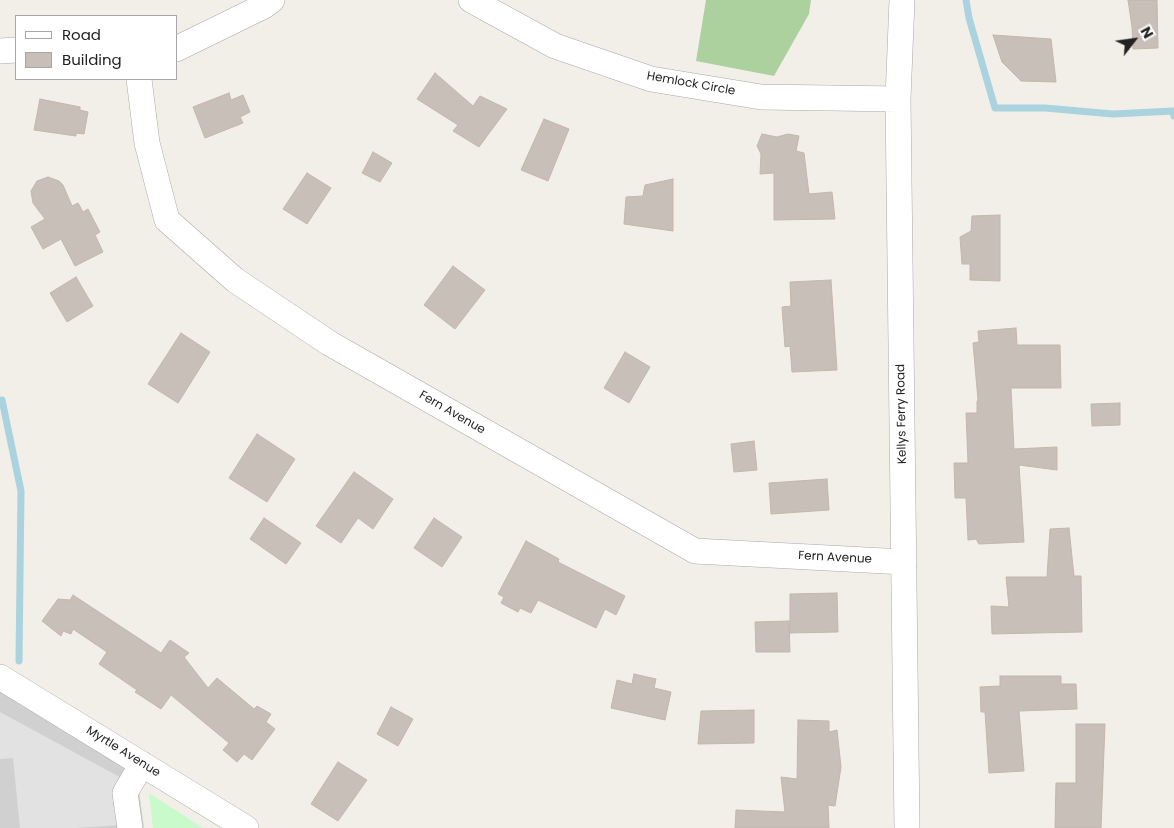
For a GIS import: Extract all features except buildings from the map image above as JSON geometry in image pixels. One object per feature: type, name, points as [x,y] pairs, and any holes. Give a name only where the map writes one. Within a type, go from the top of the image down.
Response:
[{"type":"street","points":[[178,48],[264,6],[272,0]]},
{"type":"street","name":"Hemlock Circle","points":[[471,0],[555,46],[651,79],[761,97],[898,99]]},
{"type":"street","name":"Kellys Ferry Road","points":[[902,0],[898,99],[907,828]]},
{"type":"street","points":[[0,51],[15,50]]},
{"type":"street","name":"Fern Avenue","points":[[139,80],[147,143],[167,220],[235,280],[329,343],[694,551],[904,562]]},
{"type":"street","name":"Myrtle Avenue","points":[[0,677],[246,828]]},
{"type":"street","points":[[130,828],[125,793],[142,764]]},
{"type":"shaded area","points":[[0,687],[137,776],[144,828],[0,828]]},
{"type":"shaded area","points":[[0,712],[127,781],[136,824],[76,828],[20,828],[13,758],[0,759]]},
{"type":"green space","points":[[706,0],[811,0],[809,14],[774,76],[696,61]]},
{"type":"green space","points":[[149,793],[203,828],[153,828]]},
{"type":"waterway","points":[[966,0],[969,18],[995,108],[1045,108],[1113,114],[1173,111],[1174,116]]},
{"type":"waterway","points":[[2,400],[21,491],[19,661]]}]
